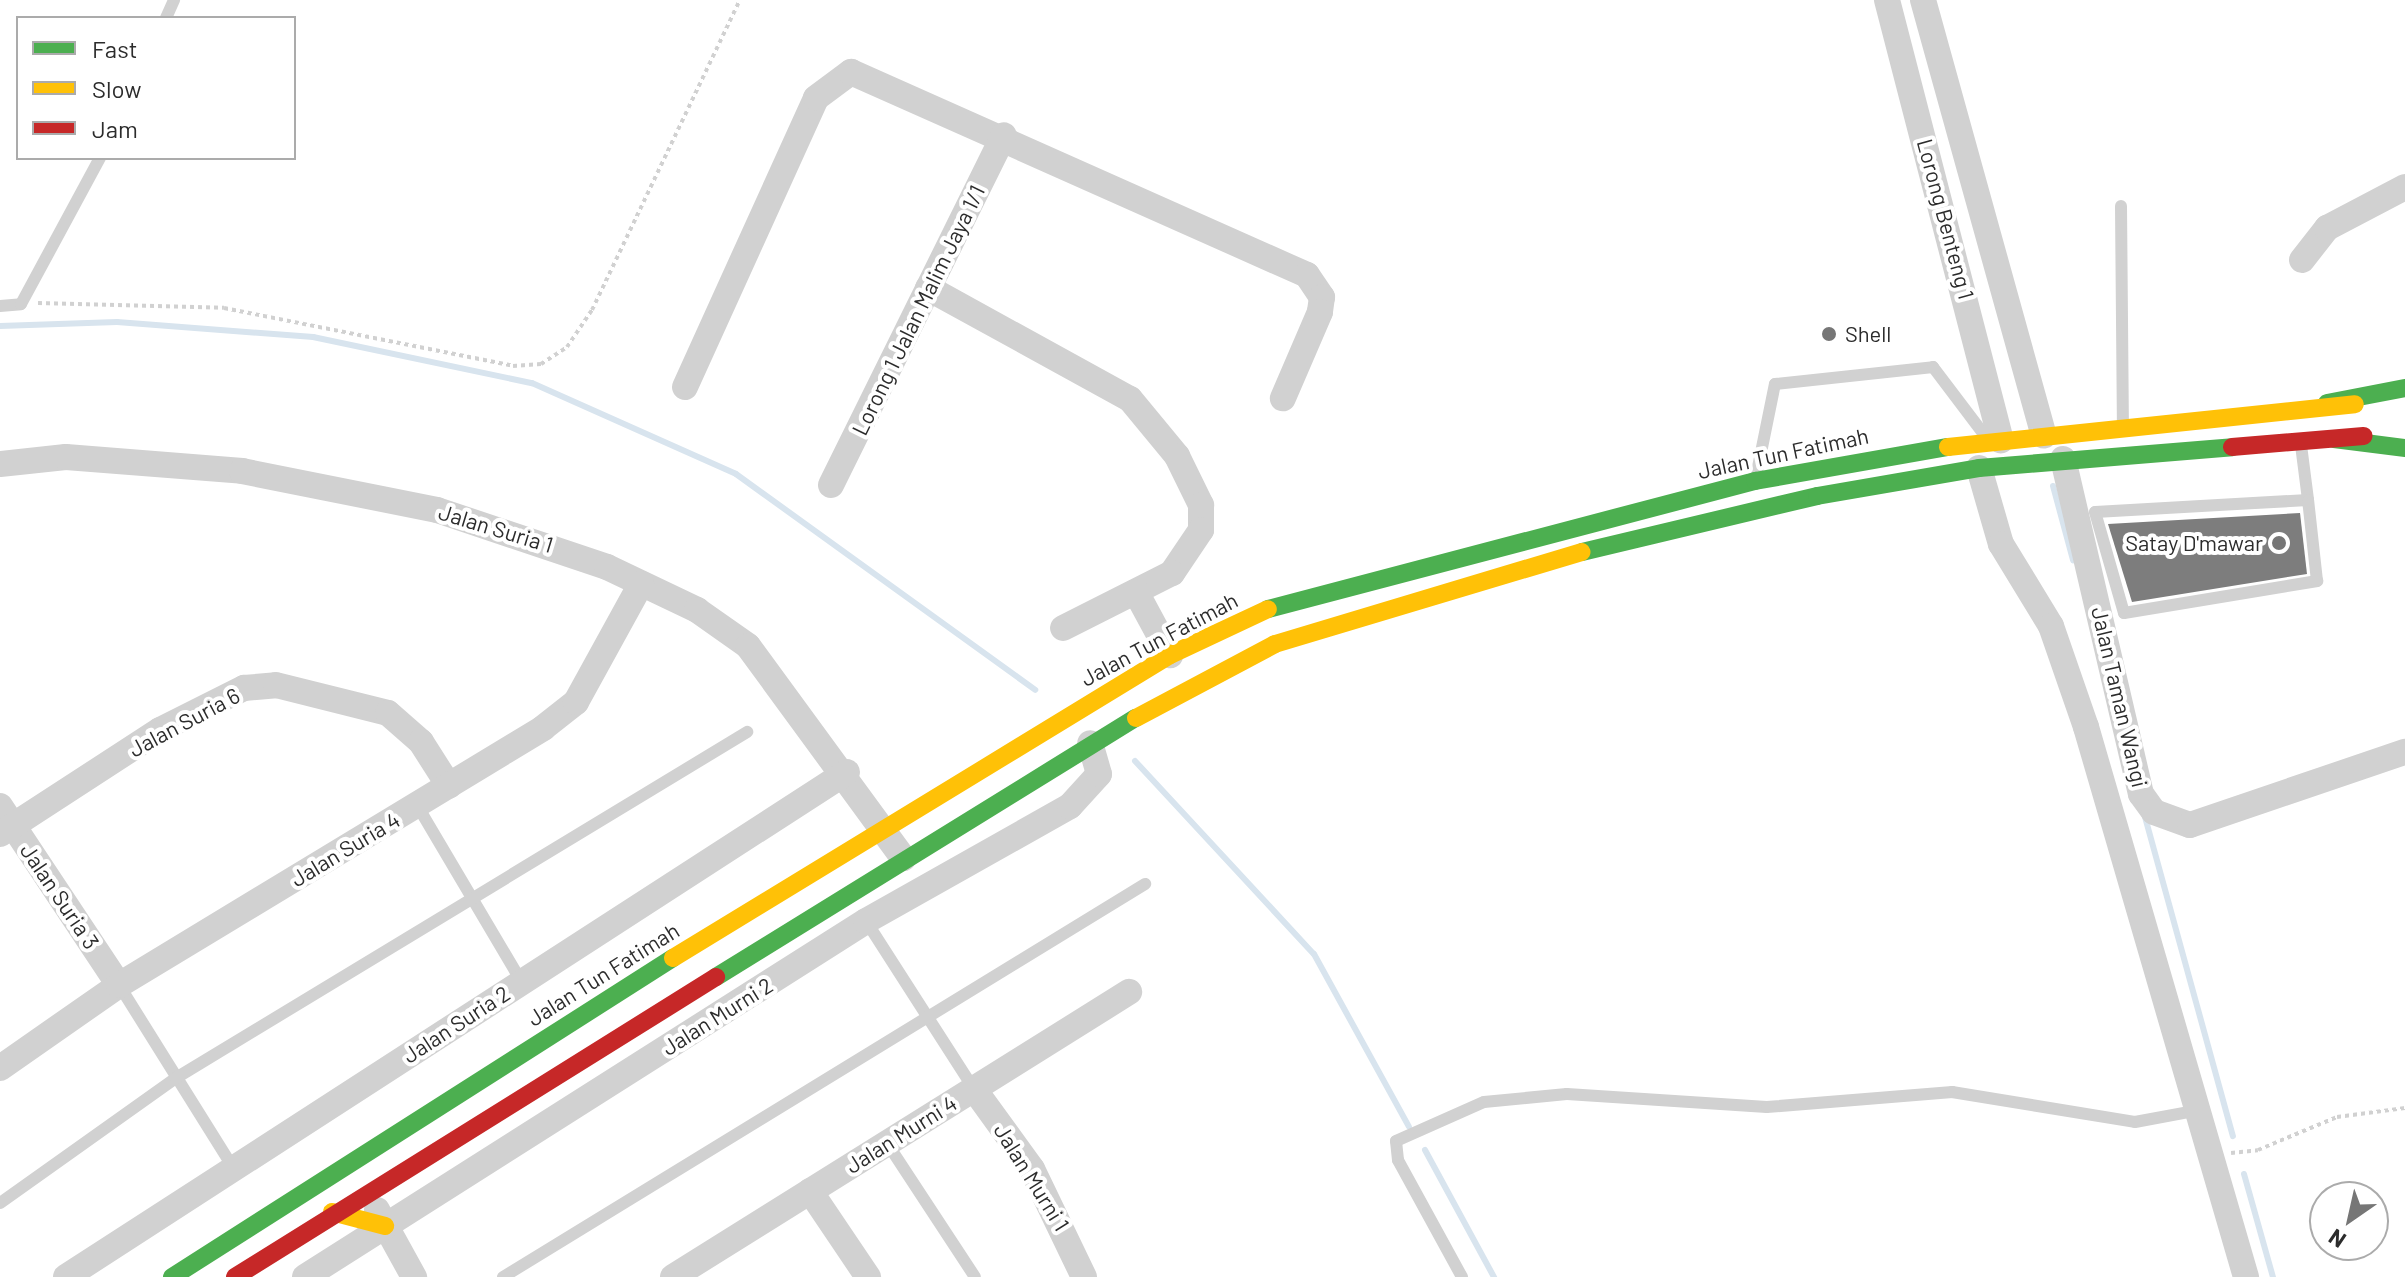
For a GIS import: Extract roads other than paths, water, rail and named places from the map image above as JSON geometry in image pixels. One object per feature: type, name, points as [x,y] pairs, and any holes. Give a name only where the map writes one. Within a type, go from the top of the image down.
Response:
[{"type":"main road","points":[[2327,403],[2405,388]]},
{"type":"main road","name":"Jalan Tun Fatimah","points":[[172,1277],[883,824],[1170,655],[1298,599],[1755,481],[2044,435],[2327,403],[2405,405]]},
{"type":"main road","points":[[235,1277],[332,1212],[1090,743],[1211,673],[1308,632],[1540,562],[1817,496],[1979,468],[2405,432]]},
{"type":"main road","points":[[2334,439],[2405,448]]},
{"type":"main road","points":[[332,1212],[385,1226]]},
{"type":"street","name":"Lorong Benteng 1","points":[[1887,0],[1995,441]]},
{"type":"street","points":[[1923,0],[2044,435]]},
{"type":"street","points":[[685,387],[816,98],[837,75],[866,75],[1004,135],[1318,284],[1320,312],[1283,398]]},
{"type":"street","name":"Lorong 1 Jalan Malim Jaya 1/1","points":[[831,485],[1004,135]]},
{"type":"street","points":[[2302,260],[2327,228],[2405,187]]},
{"type":"street","points":[[928,288],[1130,399],[1177,456],[1201,505],[1190,553],[1172,573],[1063,628]]},
{"type":"street","name":"Jalan Suria 1","points":[[0,464],[66,457],[242,471],[437,510],[545,541],[697,610],[748,646],[847,772],[903,858]]},
{"type":"street","name":"Jalan Taman Wangi","points":[[2063,459],[2141,794],[2154,812],[2190,825],[2405,752]]},
{"type":"street","points":[[1979,468],[2001,544],[2051,626],[2081,713],[2246,1277]]},
{"type":"street","name":"Jalan Suria 4","points":[[0,1068],[119,985],[449,786],[576,702],[641,584]]},
{"type":"street","points":[[1136,592],[1170,655]]},
{"type":"street","name":"Jalan Suria 6","points":[[4,822],[160,730],[244,688],[276,685],[388,713],[421,742],[449,786]]},
{"type":"street","name":"Jalan Murni 2","points":[[305,1277],[866,921],[1084,796],[1099,774],[1090,743]]},
{"type":"street","name":"Jalan Suria 2","points":[[66,1277],[232,1166],[847,772]]},
{"type":"street","name":"Jalan Suria 3","points":[[4,822],[119,985]]},
{"type":"street","name":"Jalan Murni 4","points":[[673,1277],[1129,992]]},
{"type":"street","name":"Jalan Murni 1","points":[[974,1089],[1032,1169],[1084,1277]]},
{"type":"street","points":[[350,1162],[414,1277]]},
{"type":"street","points":[[810,1191],[868,1277]]},
{"type":"lane","points":[[0,306],[21,304],[99,160]]},
{"type":"lane","points":[[2121,206],[2123,426]]},
{"type":"lane","points":[[1755,481],[1775,384],[1933,367],[1995,441]]},
{"type":"lane","points":[[2301,442],[2308,500],[2317,581],[2124,613],[2095,512],[2308,500]]},
{"type":"lane","points":[[0,1203],[176,1078],[747,732]]},
{"type":"lane","points":[[417,805],[521,981]]},
{"type":"lane","points":[[503,1277],[1145,884]]},
{"type":"lane","name":"Jalan Murni 1","points":[[866,921],[974,1089]]},
{"type":"lane","points":[[119,985],[232,1166]]},
{"type":"lane","points":[[1462,1277],[1398,1160],[1396,1141],[1484,1102],[1567,1094],[1767,1107],[1952,1092],[2135,1122],[2199,1110]]},
{"type":"lane","points":[[887,1143],[975,1277]]},
{"type":"waterway","points":[[0,326],[117,322],[313,337],[532,383],[736,474],[1035,690]]},
{"type":"waterway","points":[[2053,486],[2073,560]]},
{"type":"waterway","points":[[1135,761],[1314,954],[1409,1127]]},
{"type":"waterway","points":[[2145,817],[2233,1136]]},
{"type":"waterway","points":[[1425,1150],[1494,1277]]},
{"type":"waterway","points":[[2244,1174],[2273,1277]]},
{"type":"place","name":"Shell","points":[[1829,334]]},
{"type":"place","name":"Satay D'mawar","points":[[2279,543]]}]
